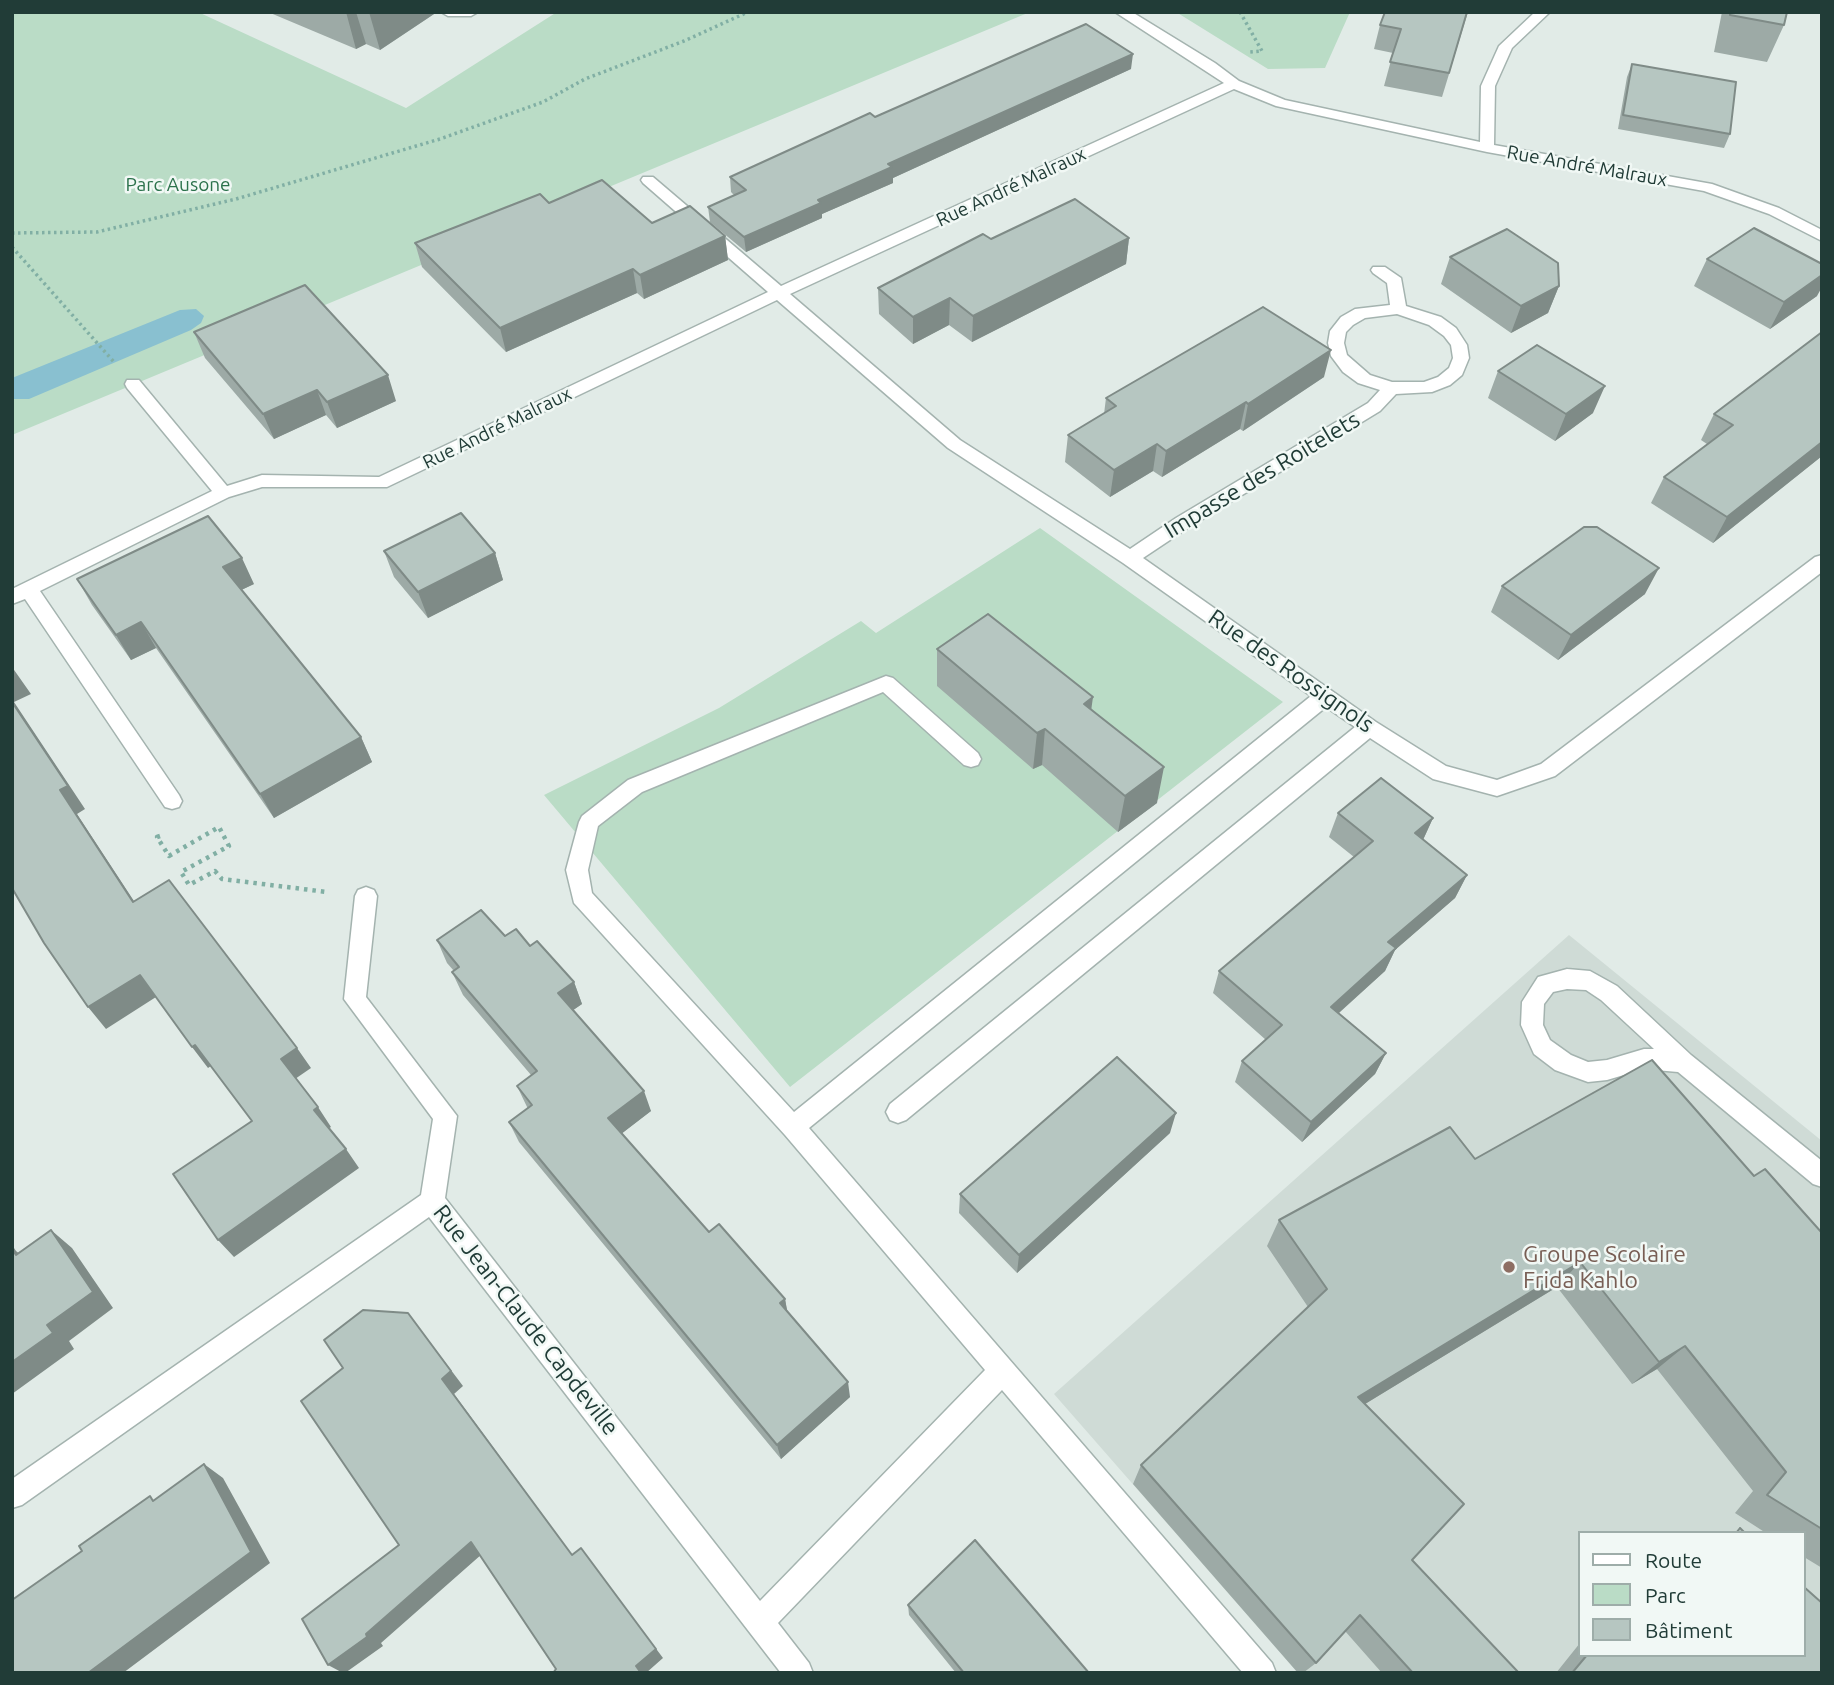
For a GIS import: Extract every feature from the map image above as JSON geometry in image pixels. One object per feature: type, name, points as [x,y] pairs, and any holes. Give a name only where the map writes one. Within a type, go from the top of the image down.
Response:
[{"type":"street","points":[[448,12],[471,12]]},
{"type":"street","points":[[1122,12],[1210,66],[1234,84]]},
{"type":"street","points":[[1487,148],[1489,86],[1506,46],[1544,12]]},
{"type":"street","name":"Rue André Malraux","points":[[20,593],[223,493],[262,481],[381,483],[779,293],[1234,84],[1281,103],[1487,148],[1707,187],[1774,211],[1822,236]]},
{"type":"street","name":"Rue des Rossignols","points":[[648,180],[954,444],[1130,558],[1369,727],[1440,773],[1497,788],[1548,770],[1822,562]]},
{"type":"street","points":[[1380,271],[1395,281],[1398,309]]},
{"type":"street","name":"Impasse des Roitelets","points":[[1398,309],[1435,321],[1450,332],[1462,351],[1456,371],[1444,381],[1426,388],[1391,388],[1364,379],[1339,356],[1336,343],[1338,331],[1347,321],[1361,313],[1398,309]]},
{"type":"street","points":[[133,384],[223,493]]},
{"type":"street","name":"Impasse des Roitelets","points":[[1130,558],[1182,523],[1374,407],[1391,388]]},
{"type":"street","points":[[20,593],[172,801]]},
{"type":"street","points":[[971,759],[886,682],[635,786],[589,822],[577,870],[582,897],[793,1127],[1262,1673]]},
{"type":"street","points":[[793,1127],[1325,696]]},
{"type":"street","points":[[898,1112],[1369,727]]},
{"type":"street","name":"Rue Jean-Claude Capdeville","points":[[366,896],[355,999],[445,1116],[432,1200],[799,1673]]},
{"type":"street","points":[[1683,1062],[1644,1059],[1607,1070],[1588,1072],[1563,1063],[1542,1047],[1532,1025],[1533,1002],[1546,984],[1567,979],[1590,981],[1609,993],[1683,1062],[1822,1176]]},
{"type":"street","points":[[12,1495],[432,1200]]},
{"type":"street","points":[[760,1621],[1003,1371]]},
{"type":"path","points":[[12,233],[97,232],[236,199],[440,139],[543,102],[585,79],[684,41],[748,12]]},
{"type":"path","points":[[12,247],[133,384]]},
{"type":"path","points":[[172,801],[185,821],[157,837],[169,856],[219,827],[229,846],[181,872],[189,885],[215,871],[222,879],[366,896]]},
{"type":"shaded area","name":"Groupe Scolaire Frida Kahlo","points":[[1569,935],[1822,1141],[1822,1673],[1298,1673],[1054,1394]]},
{"type":"green space","name":"Parc Ausone","points":[[12,12],[198,12],[406,108],[557,12],[1030,12],[12,435]]},
{"type":"green space","points":[[1176,12],[1350,12],[1325,68],[1268,69]]},
{"type":"green space","points":[[1040,528],[1283,702],[790,1087],[544,795],[719,708],[861,621],[876,633]]},
{"type":"water","points":[[196,309],[204,316],[201,323],[191,330],[29,399],[12,399],[12,378],[180,310]]},
{"type":"building","points":[[1385,12],[1467,12],[1449,73],[1390,62],[1401,29],[1380,25]]},
{"type":"building","points":[[1730,12],[1787,12],[1784,25],[1730,15]]},
{"type":"building","points":[[1086,24],[1133,54],[888,164],[892,167],[818,200],[821,203],[744,237],[708,207],[746,190],[730,177],[870,113],[875,117]]},
{"type":"building","points":[[1632,64],[1736,82],[1730,134],[1623,115]]},
{"type":"building","points":[[602,180],[652,223],[690,206],[725,236],[640,275],[633,269],[500,328],[415,243],[540,194],[549,203]]},
{"type":"building","points":[[1075,199],[1129,238],[973,316],[950,298],[913,317],[878,288],[983,234],[991,239]]},
{"type":"building","points":[[1754,228],[1822,264],[1822,275],[1784,302],[1707,259]]},
{"type":"building","points":[[1507,229],[1558,263],[1559,286],[1521,306],[1450,257]]},
{"type":"building","points":[[305,285],[388,375],[327,402],[317,390],[263,414],[194,332]]},
{"type":"building","points":[[1263,307],[1331,350],[1248,404],[1246,402],[1166,451],[1157,444],[1114,470],[1068,435],[1116,406],[1106,398]]},
{"type":"building","points":[[1822,332],[1822,442],[1727,517],[1664,477],[1733,425],[1714,414]]},
{"type":"building","points":[[1537,345],[1605,386],[1566,414],[1498,371]]},
{"type":"building","points":[[461,513],[495,553],[418,592],[384,551]]},
{"type":"building","points":[[208,516],[242,558],[223,567],[361,737],[260,794],[141,622],[116,635],[77,579]]},
{"type":"building","points":[[1584,527],[1597,527],[1659,568],[1571,635],[1502,586]]},
{"type":"building","points":[[988,614],[1093,697],[1084,704],[1164,767],[1125,796],[1045,729],[1037,733],[937,649]]},
{"type":"building","points":[[12,702],[68,786],[60,790],[133,902],[169,880],[297,1048],[281,1059],[318,1107],[314,1110],[346,1149],[218,1240],[173,1174],[252,1121],[195,1045],[192,1047],[140,975],[88,1007],[44,943],[12,888]]},
{"type":"building","points":[[1381,778],[1433,818],[1415,833],[1467,875],[1388,942],[1396,948],[1331,1007],[1386,1053],[1311,1122],[1242,1061],[1282,1025],[1219,971],[1373,841],[1338,813]]},
{"type":"building","points":[[481,910],[505,936],[516,929],[530,946],[537,941],[574,982],[558,993],[644,1091],[608,1118],[709,1232],[719,1224],[785,1299],[780,1303],[848,1382],[777,1445],[509,1122],[532,1105],[517,1086],[537,1071],[452,972],[459,967],[437,940]]},
{"type":"building","points":[[1117,1057],[1176,1113],[1019,1255],[960,1194]]},
{"type":"building","points":[[1652,1060],[1754,1176],[1765,1169],[1822,1233],[1822,1529],[1767,1495],[1786,1472],[1685,1346],[1659,1362],[1580,1262],[1358,1397],[1464,1504],[1412,1560],[1519,1673],[1413,1673],[1360,1615],[1316,1663],[1141,1465],[1327,1289],[1279,1220],[1450,1127],[1475,1159]]},
{"type":"building","points":[[51,1230],[93,1292],[47,1325],[53,1333],[12,1362],[12,1249],[16,1255]]},
{"type":"building","points":[[363,1310],[408,1313],[451,1371],[442,1379],[572,1555],[581,1548],[656,1649],[636,1666],[641,1673],[553,1673],[556,1669],[471,1542],[366,1634],[367,1637],[328,1665],[302,1619],[399,1545],[301,1401],[343,1368],[324,1340]]},
{"type":"building","points":[[204,1464],[251,1552],[88,1673],[12,1673],[12,1600],[82,1551],[79,1546],[150,1496],[153,1501]]},
{"type":"building","points":[[975,1540],[1089,1673],[964,1673],[908,1605]]},
{"type":"building","points":[[1806,1589],[1822,1603],[1822,1673],[1572,1673],[1585,1657],[1806,1657]]},
{"type":"place","name":"Groupe Scolaire Frida Kahlo","points":[[1509,1267]]}]
